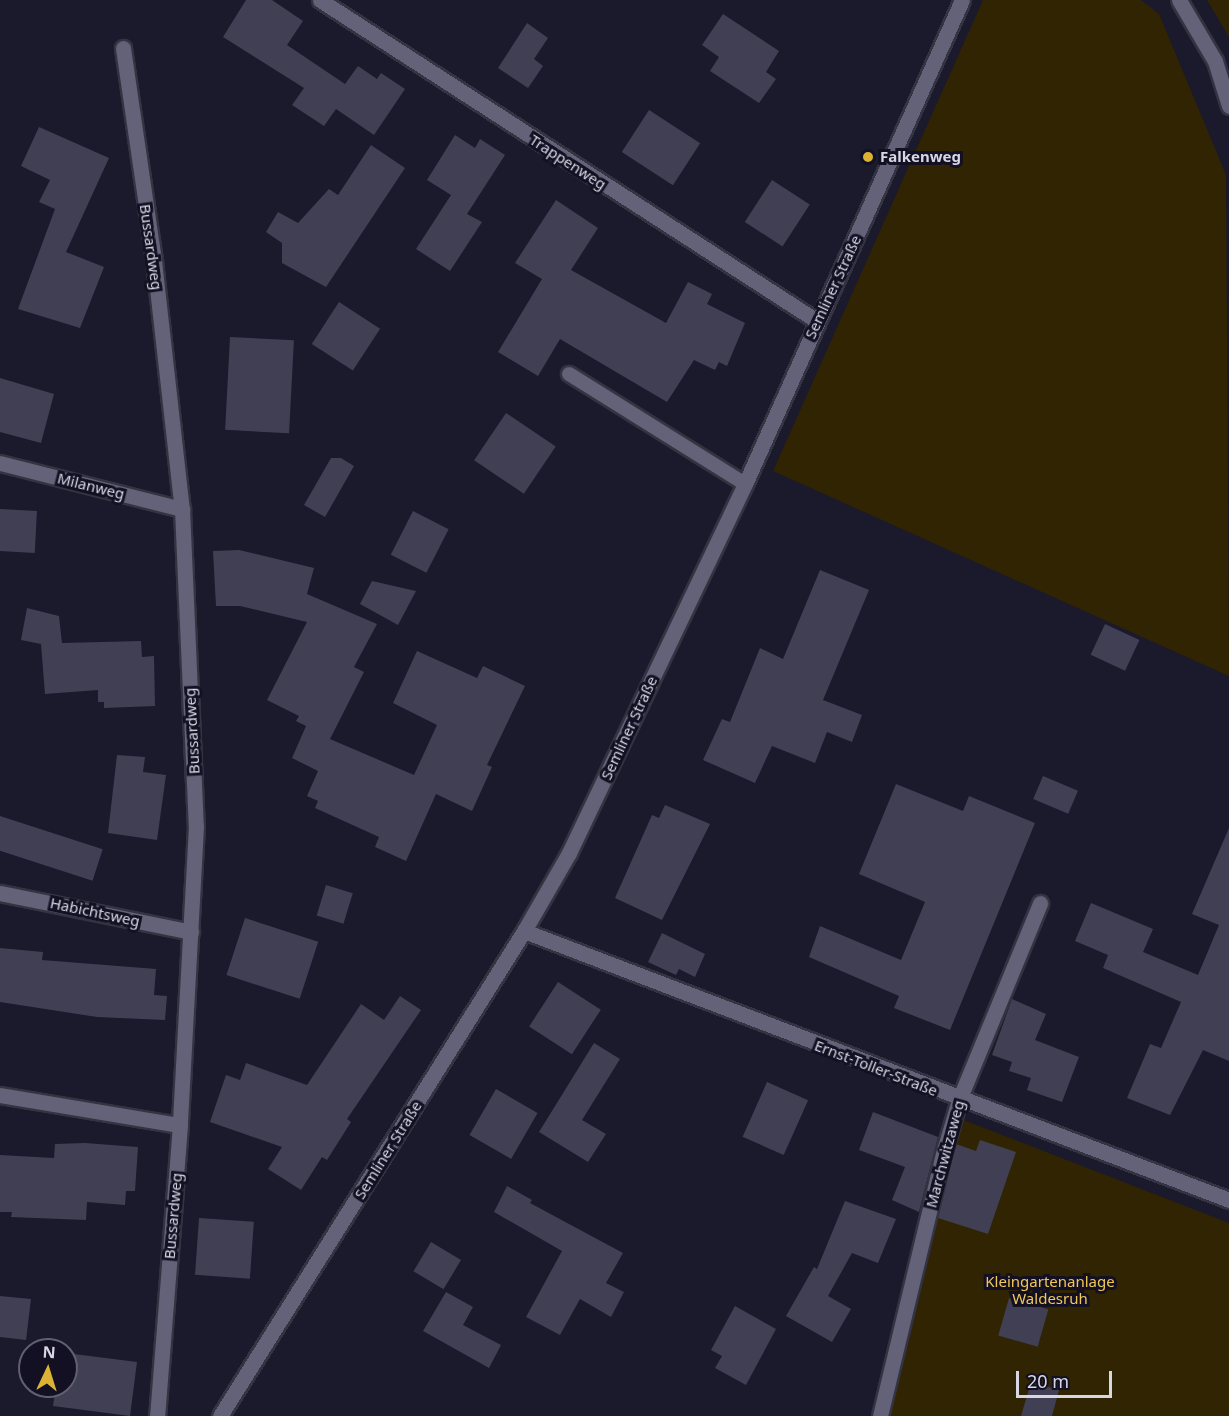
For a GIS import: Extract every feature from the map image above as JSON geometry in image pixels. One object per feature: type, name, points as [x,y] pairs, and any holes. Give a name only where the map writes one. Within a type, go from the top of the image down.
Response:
[{"type":"street","name":"Trappenweg","points":[[320,0],[817,321]]},
{"type":"street","name":"Semliner Straße","points":[[220,1416],[524,931],[569,853],[745,484],[962,0]]},
{"type":"street","points":[[1179,0],[1215,61],[1229,106]]},
{"type":"street","name":"Bussardweg","points":[[123,48],[154,261],[182,509],[196,826],[180,1125],[157,1416]]},
{"type":"street","name":"Milanweg","points":[[0,463],[182,509]]},
{"type":"street","name":"Habichtsweg","points":[[0,893],[191,932]]},
{"type":"street","name":"Marchwitzaweg","points":[[880,1416],[959,1100],[1040,903]]},
{"type":"street","name":"Ernst-Toller-Straße","points":[[524,931],[959,1100],[1229,1200]]},
{"type":"street","points":[[0,1095],[180,1125]]},
{"type":"lane","points":[[569,374],[745,484]]},
{"type":"green space","points":[[983,0],[1141,0],[1159,14],[1226,175],[1229,676],[773,471]]},
{"type":"green space","points":[[1207,0],[1229,0],[1229,37]]},
{"type":"green space","name":"Kleingartenanlage Waldesruh","points":[[961,1119],[1229,1223],[1229,1416],[889,1416],[949,1153]]},
{"type":"building","points":[[246,0],[272,0],[303,21],[287,45],[345,84],[358,66],[377,79],[381,73],[405,89],[374,135],[336,109],[324,126],[292,105],[304,88],[223,37]]},
{"type":"building","points":[[723,14],[779,51],[766,72],[776,79],[759,103],[710,71],[719,57],[702,45]]},
{"type":"building","points":[[527,23],[548,38],[534,59],[543,66],[528,88],[498,68]]},
{"type":"building","points":[[649,110],[700,143],[673,185],[622,152]]},
{"type":"building","points":[[39,127],[109,158],[66,252],[104,267],[80,328],[18,309],[55,209],[39,202],[50,180],[21,166]]},
{"type":"building","points":[[455,135],[475,148],[480,139],[505,155],[467,214],[482,222],[450,271],[416,249],[451,195],[427,180]]},
{"type":"building","points":[[371,145],[405,168],[326,287],[282,263],[282,243],[266,232],[278,212],[298,223],[329,189],[338,195]]},
{"type":"building","points":[[772,180],[810,205],[783,246],[745,222]]},
{"type":"building","points":[[556,200],[598,228],[571,270],[666,323],[688,282],[712,294],[707,304],[745,323],[727,366],[719,362],[715,370],[694,360],[667,402],[560,339],[538,376],[498,352],[542,279],[515,263]]},
{"type":"building","points":[[339,302],[380,329],[353,371],[312,344]]},
{"type":"building","points":[[230,337],[294,340],[289,433],[225,430]]},
{"type":"building","points":[[0,378],[54,394],[41,443],[0,432]]},
{"type":"building","points":[[506,413],[556,447],[524,494],[474,460]]},
{"type":"building","points":[[331,458],[341,458],[354,466],[325,517],[304,505]]},
{"type":"building","points":[[0,509],[37,511],[35,553],[0,551]]},
{"type":"building","points":[[413,511],[449,529],[426,573],[391,555]]},
{"type":"building","points":[[239,550],[314,568],[307,594],[377,624],[354,667],[364,672],[330,739],[414,775],[437,725],[393,703],[417,651],[477,678],[483,666],[525,686],[487,765],[492,767],[472,811],[436,794],[406,861],[375,847],[379,837],[315,808],[318,801],[307,796],[318,771],[292,758],[306,726],[296,721],[299,716],[267,700],[307,622],[240,606],[216,606],[213,551]]},
{"type":"building","points":[[820,570],[869,590],[823,700],[862,715],[852,742],[827,732],[815,763],[772,746],[755,783],[703,760],[722,719],[730,722],[760,648],[783,659]]},
{"type":"building","points":[[372,581],[416,591],[398,625],[360,604]]},
{"type":"building","points":[[27,608],[59,616],[62,643],[141,641],[142,657],[154,656],[155,706],[104,708],[104,702],[98,702],[98,690],[45,694],[41,644],[21,640]]},
{"type":"building","points":[[1105,624],[1139,640],[1125,671],[1091,655]]},
{"type":"building","points":[[117,755],[145,757],[143,772],[166,775],[157,840],[108,833]]},
{"type":"building","points":[[1043,776],[1078,791],[1068,814],[1033,799]]},
{"type":"building","points":[[896,784],[963,811],[969,796],[1035,823],[950,1030],[894,1008],[899,996],[809,957],[820,926],[901,960],[925,902],[859,874]]},
{"type":"building","points":[[665,805],[710,824],[662,920],[615,898],[652,815],[659,818]]},
{"type":"building","points":[[0,816],[103,849],[93,881],[0,851]]},
{"type":"building","points":[[1229,828],[1229,1061],[1203,1050],[1170,1115],[1127,1098],[1150,1044],[1161,1048],[1181,1002],[1103,968],[1108,955],[1075,941],[1091,903],[1153,929],[1143,952],[1198,975],[1219,925],[1192,914]]},
{"type":"building","points":[[326,885],[353,893],[343,924],[317,916]]},
{"type":"building","points":[[245,918],[318,942],[300,999],[226,975]]},
{"type":"building","points":[[662,933],[705,954],[695,977],[679,969],[676,975],[648,962]]},
{"type":"building","points":[[0,948],[43,952],[42,960],[156,969],[154,995],[167,996],[165,1020],[97,1017],[0,1002]]},
{"type":"building","points":[[558,982],[601,1010],[572,1054],[529,1026]]},
{"type":"building","points":[[400,996],[421,1010],[347,1119],[351,1122],[327,1160],[322,1157],[301,1190],[268,1169],[282,1147],[210,1122],[226,1075],[240,1080],[246,1063],[307,1085],[361,1004],[384,1020]]},
{"type":"building","points":[[1012,999],[1046,1014],[1035,1040],[1079,1057],[1062,1102],[1027,1090],[1031,1078],[1009,1071],[1012,1062],[992,1055]]},
{"type":"building","points":[[594,1043],[620,1059],[582,1120],[606,1134],[588,1162],[539,1132]]},
{"type":"building","points":[[767,1082],[808,1100],[784,1155],[743,1137]]},
{"type":"building","points":[[496,1089],[538,1113],[511,1159],[470,1135]]},
{"type":"building","points":[[873,1112],[938,1137],[919,1212],[892,1200],[905,1167],[859,1150]]},
{"type":"building","points":[[980,1140],[1016,1152],[988,1234],[938,1218],[956,1144],[976,1151]]},
{"type":"building","points":[[85,1143],[138,1147],[135,1191],[126,1191],[125,1205],[87,1202],[86,1220],[11,1217],[12,1212],[0,1212],[0,1155],[54,1158],[55,1144]]},
{"type":"building","points":[[507,1186],[532,1200],[530,1203],[623,1253],[606,1283],[624,1292],[611,1317],[580,1299],[560,1335],[526,1317],[562,1251],[494,1212]]},
{"type":"building","points":[[845,1201],[896,1219],[878,1263],[852,1253],[828,1296],[851,1309],[832,1342],[786,1316],[814,1267],[817,1269]]},
{"type":"building","points":[[199,1218],[254,1222],[250,1279],[195,1275]]},
{"type":"building","points":[[431,1242],[461,1260],[443,1289],[413,1271]]},
{"type":"building","points":[[446,1292],[473,1307],[463,1325],[501,1345],[489,1368],[423,1331]]},
{"type":"building","points":[[0,1296],[31,1299],[26,1338],[0,1337]]},
{"type":"building","points":[[1009,1298],[1048,1309],[1038,1347],[998,1335]]},
{"type":"building","points":[[735,1306],[776,1329],[746,1385],[715,1368],[722,1356],[711,1350]]},
{"type":"building","points":[[78,1355],[137,1362],[130,1416],[53,1406],[54,1398],[78,1398]]},
{"type":"building","points":[[1031,1382],[1059,1390],[1052,1416],[1021,1416]]},
{"type":"place","name":"Falkenweg","points":[[868,157]]}]
